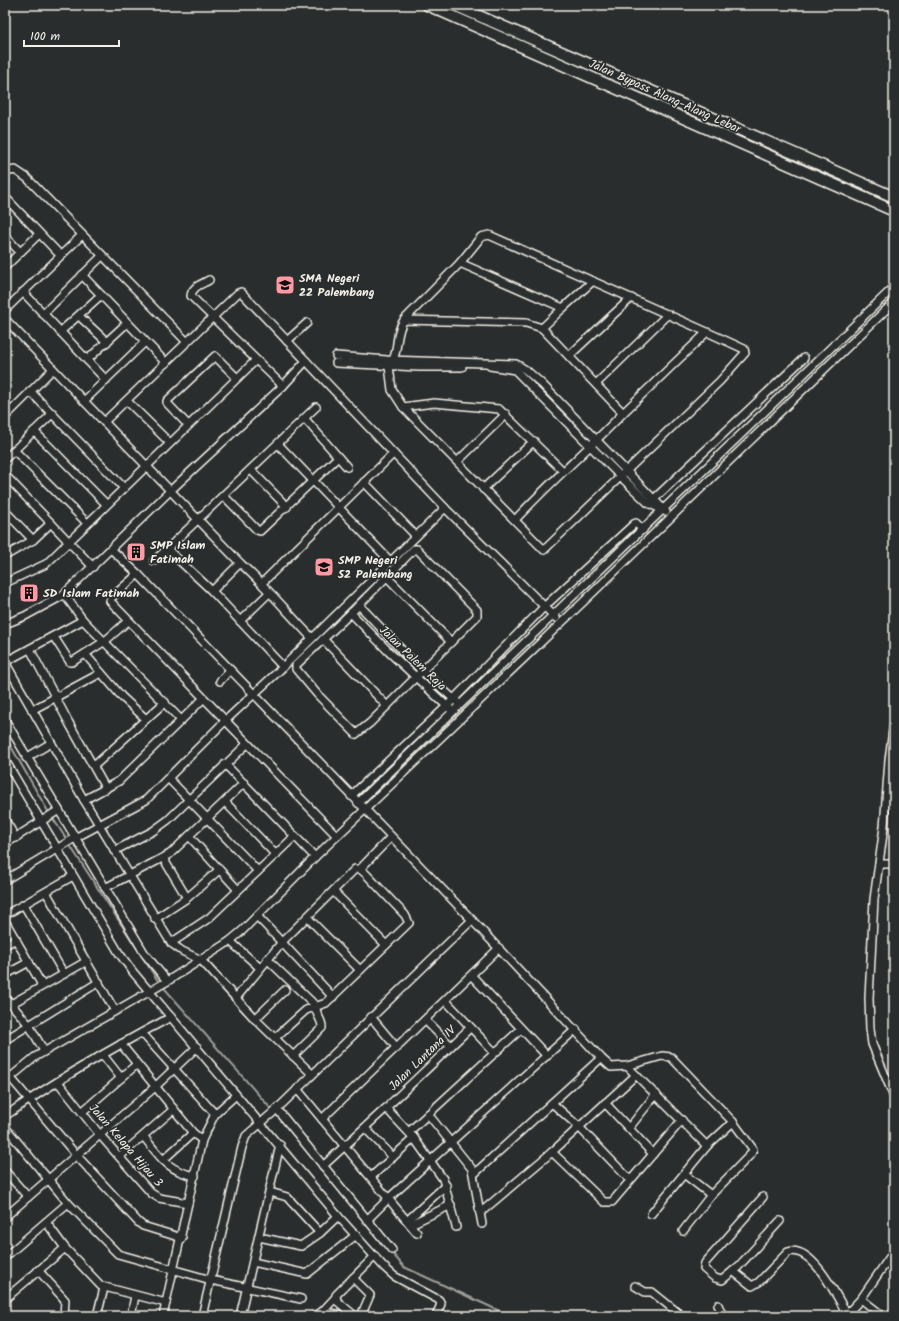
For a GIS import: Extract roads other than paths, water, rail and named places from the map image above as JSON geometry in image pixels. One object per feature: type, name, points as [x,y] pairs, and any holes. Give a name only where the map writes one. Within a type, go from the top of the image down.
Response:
[{"type":"highway","name":"Jalan Bypass Alang-Alang Lebar","points":[[426,5],[894,211]]},
{"type":"highway","name":"Jalan Bypass Alang-Alang Lebar","points":[[454,5],[894,197]]},
{"type":"highway","points":[[547,58],[551,48]]},
{"type":"street","points":[[5,172],[14,170],[27,178],[187,342]]},
{"type":"street","points":[[5,197],[60,255]]},
{"type":"street","points":[[5,267],[39,234]]},
{"type":"street","points":[[5,310],[82,235]]},
{"type":"street","points":[[489,235],[744,348],[745,353],[720,382],[544,550],[458,461],[403,407],[392,390],[389,366],[394,360],[398,332],[404,320],[460,263],[481,237],[489,235]]},
{"type":"street","points":[[5,236],[20,252]]},
{"type":"street","points":[[5,255],[11,261]]},
{"type":"street","points":[[43,314],[102,256]]},
{"type":"street","points":[[460,263],[562,308]]},
{"type":"street","points":[[82,276],[166,363]]},
{"type":"street","points":[[209,280],[195,288],[191,294],[283,386]]},
{"type":"street","points":[[542,328],[593,281]]},
{"type":"street","points":[[358,804],[553,614],[643,530],[894,287]]},
{"type":"street","points":[[23,292],[106,380]]},
{"type":"street","points":[[104,422],[238,293],[241,292],[445,508],[560,622]]},
{"type":"street","points":[[60,332],[101,295]]},
{"type":"street","points":[[569,356],[630,298]]},
{"type":"street","points":[[182,1238],[140,1224],[77,1156],[29,1099],[7,1079],[44,1051],[167,982],[230,941],[315,857],[461,719],[894,302]]},
{"type":"street","points":[[596,384],[668,314]]},
{"type":"street","points":[[79,316],[107,342]]},
{"type":"street","points":[[5,319],[240,563],[263,582],[269,593],[312,638]]},
{"type":"street","points":[[404,320],[526,323],[542,328],[623,413]]},
{"type":"street","points":[[88,360],[127,323]]},
{"type":"street","points":[[287,341],[307,323]]},
{"type":"street","points":[[515,520],[544,489],[590,447],[623,413],[708,332]]},
{"type":"street","points":[[84,401],[145,342]]},
{"type":"street","points":[[188,425],[166,404],[167,401],[215,356],[237,378]]},
{"type":"street","points":[[654,499],[804,358]]},
{"type":"street","points":[[5,583],[46,564],[106,504],[256,360]]},
{"type":"street","points":[[663,510],[648,502],[621,477],[515,370],[489,366],[389,366],[336,360],[500,362],[516,364],[526,370],[671,517]]},
{"type":"street","points":[[5,624],[25,616],[64,594],[112,550],[170,491],[283,386],[306,361]]},
{"type":"street","points":[[5,416],[53,369]]},
{"type":"street","points":[[523,377],[526,370]]},
{"type":"street","points":[[772,387],[782,396]]},
{"type":"street","points":[[30,391],[53,413],[124,488]]},
{"type":"street","points":[[126,401],[170,443]]},
{"type":"street","points":[[403,407],[434,404],[499,409],[534,441],[563,471]]},
{"type":"street","points":[[154,561],[316,407]]},
{"type":"street","points":[[5,459],[53,413]]},
{"type":"street","points":[[458,461],[506,414]]},
{"type":"street","points":[[305,419],[348,467]]},
{"type":"street","points":[[34,432],[106,504]]},
{"type":"street","points":[[722,436],[731,445],[736,454]]},
{"type":"street","points":[[483,488],[534,441]]},
{"type":"street","points":[[278,444],[390,561]]},
{"type":"street","points":[[14,450],[87,523]]},
{"type":"street","points":[[263,582],[393,454]]},
{"type":"street","points":[[224,496],[257,530],[260,531],[338,457]]},
{"type":"street","points":[[251,470],[287,507]]},
{"type":"street","points":[[5,475],[93,567]]},
{"type":"street","points":[[364,482],[416,536]]},
{"type":"street","points":[[5,880],[146,800],[169,779],[225,721],[284,667],[445,508]]},
{"type":"street","points":[[5,511],[33,540]]},
{"type":"street","points":[[5,556],[33,540],[51,523]]},
{"type":"street","points":[[351,796],[446,706],[545,606],[634,524],[636,523],[643,530]]},
{"type":"street","points":[[167,549],[212,592],[284,667]]},
{"type":"street","points":[[417,549],[477,610],[478,614],[476,618],[388,706],[356,734],[317,694],[295,666],[296,663],[387,578],[412,550],[417,549]]},
{"type":"street","points":[[112,550],[138,574],[358,804],[499,948],[576,1029],[601,1058],[611,1067],[627,1066],[662,1056],[671,1057],[733,1122],[752,1146],[753,1151],[711,1195],[683,1231]]},
{"type":"street","points":[[212,592],[240,563]]},
{"type":"street","points":[[138,574],[110,599],[203,699],[337,836]]},
{"type":"street","points":[[387,578],[451,642]]},
{"type":"street","points":[[240,621],[269,593]]},
{"type":"street","points":[[64,594],[83,620],[105,640],[182,720]]},
{"type":"street","name":"Jalan Palem Raja","points":[[359,605],[422,671],[468,712]]},
{"type":"street","name":"Jalan Palem Raja","points":[[351,613],[416,678],[461,719]]},
{"type":"street","points":[[83,620],[54,637],[5,662],[99,826],[171,943],[182,951],[201,960],[255,1019],[312,1074]]},
{"type":"street","points":[[54,637],[70,662],[85,654],[105,640],[128,620]]},
{"type":"street","points":[[322,639],[388,706]]},
{"type":"street","points":[[30,649],[106,789]]},
{"type":"street","points":[[85,654],[122,697],[146,719]]},
{"type":"street","points":[[220,681],[230,670]]},
{"type":"street","points":[[32,710],[101,672]]},
{"type":"street","points":[[84,800],[119,781],[203,699]]},
{"type":"street","points":[[94,766],[165,702]]},
{"type":"street","points":[[5,720],[74,840],[145,954],[167,982]]},
{"type":"street","points":[[894,722],[872,924],[870,1030],[874,1052],[894,1097]]},
{"type":"street","points":[[26,758],[51,742]]},
{"type":"street","points":[[114,851],[153,831],[189,801],[247,744]]},
{"type":"street","points":[[5,760],[61,847],[73,876],[119,953],[236,1094],[263,1122],[280,1146],[338,1216],[394,1276],[439,1300],[441,1304],[436,1316]]},
{"type":"street","points":[[225,764],[315,857]]},
{"type":"street","points":[[169,779],[189,801],[208,818],[258,872]]},
{"type":"street","points":[[105,888],[170,854],[244,783]]},
{"type":"street","points":[[225,802],[276,855]]},
{"type":"street","points":[[5,844],[57,812]]},
{"type":"street","points":[[5,820],[16,838]]},
{"type":"street","points":[[189,836],[238,890]]},
{"type":"street","points":[[171,943],[209,918],[295,836]]},
{"type":"street","points":[[236,998],[282,942],[334,892],[355,869],[360,869],[390,837]]},
{"type":"street","points":[[163,858],[188,898]]},
{"type":"street","points":[[879,864],[894,864]]},
{"type":"street","points":[[275,1038],[306,1010],[322,1005],[333,997],[405,927],[409,921],[405,915],[360,869]]},
{"type":"street","points":[[155,919],[188,898],[219,870]]},
{"type":"street","points":[[5,915],[73,876]]},
{"type":"street","points":[[46,892],[115,1011]]},
{"type":"street","points":[[334,892],[386,945]]},
{"type":"street","points":[[24,905],[64,974]]},
{"type":"street","points":[[257,916],[333,997]]},
{"type":"street","points":[[307,917],[360,970]]},
{"type":"street","points":[[202,1316],[246,1136],[276,1110],[472,920]]},
{"type":"street","points":[[5,921],[42,985]]},
{"type":"street","points":[[5,946],[16,939]]},
{"type":"street","points":[[230,941],[260,968]]},
{"type":"street","points":[[322,1119],[472,976],[499,948]]},
{"type":"street","points":[[268,959],[316,1006],[316,1014],[322,1025],[322,1028],[293,1056]]},
{"type":"street","points":[[11,1004],[42,985],[87,961]]},
{"type":"street","points":[[5,975],[29,962]]},
{"type":"street","points":[[472,976],[547,1056]]},
{"type":"street","points":[[5,1039],[99,982]]},
{"type":"street","points":[[255,1019],[285,990]]},
{"type":"street","points":[[5,997],[29,1025],[44,1051]]},
{"type":"street","points":[[446,1001],[494,1052]]},
{"type":"street","points":[[5,1116],[29,1099],[121,1044],[171,1017]]},
{"type":"street","points":[[371,1017],[397,1048]]},
{"type":"street","points":[[425,1020],[451,1046]]},
{"type":"street","name":"Jalan Lantana IV","points":[[390,1104],[470,1028]]},
{"type":"street","points":[[412,1129],[494,1052],[521,1029]]},
{"type":"street","points":[[367,1220],[389,1198],[576,1029]]},
{"type":"street","points":[[142,1032],[215,1114]]},
{"type":"street","points":[[121,1044],[136,1065],[193,1133],[202,1140]]},
{"type":"street","points":[[5,1217],[155,1087],[197,1047]]},
{"type":"street","points":[[103,1055],[122,1078]]},
{"type":"street","points":[[474,1174],[601,1058]]},
{"type":"street","points":[[82,1112],[136,1065]]},
{"type":"street","points":[[627,1066],[707,1146]]},
{"type":"street","points":[[480,1213],[552,1152],[636,1075]]},
{"type":"street","name":"Jalan Kelapa Hijau 3","points":[[58,1082],[100,1135],[155,1196],[166,1200],[188,1204]]},
{"type":"street","points":[[297,1089],[417,1233]]},
{"type":"street","points":[[163,1316],[182,1238],[202,1140],[215,1114],[236,1094]]},
{"type":"street","points":[[628,1128],[656,1094]]},
{"type":"street","points":[[552,1103],[579,1127],[630,1180]]},
{"type":"street","points":[[605,1103],[653,1154]]},
{"type":"street","points":[[323,1166],[386,1108],[414,1138],[431,1160],[446,1185],[456,1226]]},
{"type":"street","points":[[120,1156],[144,1137],[174,1109]]},
{"type":"street","points":[[276,1110],[392,1250]]},
{"type":"street","points":[[428,1114],[471,1166],[474,1174],[482,1224]]},
{"type":"street","points":[[552,1152],[604,1202],[612,1202],[682,1120]]},
{"type":"street","points":[[650,1214],[707,1146],[733,1122]]},
{"type":"street","points":[[5,1127],[68,1203],[118,1254],[211,1280],[301,1299]]},
{"type":"street","points":[[366,1128],[392,1157]]},
{"type":"street","points":[[163,1160],[193,1133]]},
{"type":"street","points":[[144,1137],[163,1160],[174,1170],[195,1176]]},
{"type":"street","points":[[371,1177],[414,1138]]},
{"type":"street","points":[[252,1316],[241,1315],[280,1146]]},
{"type":"street","points":[[684,1174],[711,1195]]},
{"type":"street","points":[[7,1176],[28,1197]]},
{"type":"street","points":[[409,1222],[446,1185]]},
{"type":"street","points":[[270,1192],[287,1197],[320,1233]]},
{"type":"street","points":[[763,1197],[703,1266],[706,1272],[719,1280],[733,1271],[780,1221]]},
{"type":"street","points":[[5,1257],[68,1203]]},
{"type":"street","points":[[409,1222],[451,1205]]},
{"type":"street","points":[[259,1237],[301,1246],[320,1233],[338,1216]]},
{"type":"street","points":[[46,1222],[65,1248],[104,1288],[166,1303]]},
{"type":"street","points":[[253,1262],[307,1274],[356,1235]]},
{"type":"street","points":[[5,1299],[65,1248]]},
{"type":"street","points":[[733,1271],[749,1285],[755,1285],[788,1252],[797,1251],[813,1260],[846,1315],[861,1299],[894,1251]]},
{"type":"street","points":[[314,1316],[322,1312],[335,1298],[338,1291],[375,1256]]},
{"type":"street","points":[[38,1270],[65,1300],[64,1316]]},
{"type":"street","points":[[353,1278],[370,1295],[361,1316]]},
{"type":"street","points":[[635,1286],[643,1292],[652,1292],[682,1316]]},
{"type":"street","points":[[97,1316],[104,1288]]},
{"type":"street","points":[[131,1316],[135,1296]]},
{"type":"street","points":[[335,1298],[354,1316]]},
{"type":"street","points":[[861,1299],[883,1316]]},
{"type":"street","points":[[718,1305],[723,1316]]},
{"type":"street","points":[[322,1312],[350,1316]]},
{"type":"waterway","points":[[5,736],[49,813]]},
{"type":"waterway","points":[[52,817],[67,840]]},
{"type":"waterway","points":[[69,844],[158,981],[272,1110]]},
{"type":"waterway","points":[[275,1113],[297,1139]]},
{"type":"waterway","points":[[392,1253],[404,1267],[504,1313],[517,1316]]},
{"type":"place","name":"SMA Negeri 22 Palembang","points":[[285,285]]},
{"type":"place","name":"SMP Islam Fatimah","points":[[136,552]]},
{"type":"place","name":"SMP Negeri 52 Palembang","points":[[324,567]]},
{"type":"place","name":"SD Islam Fatimah","points":[[29,593]]}]
